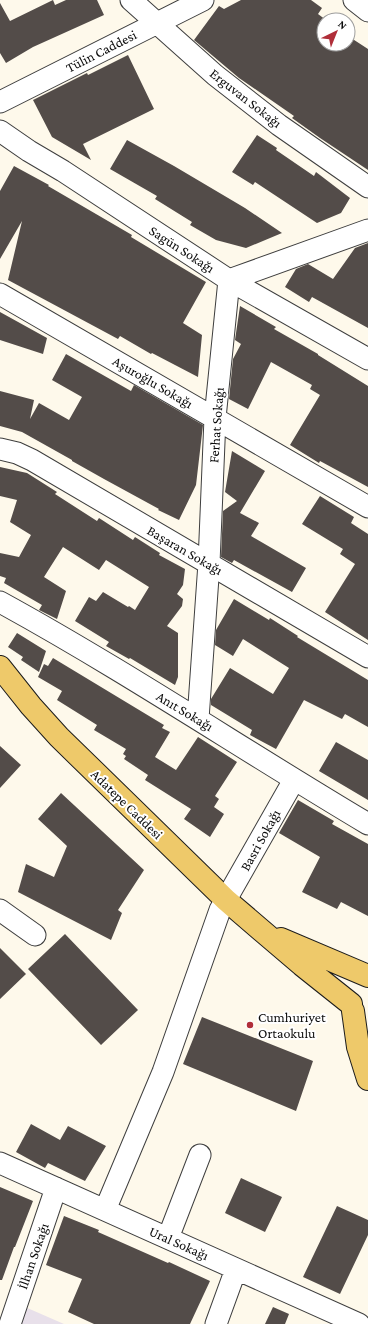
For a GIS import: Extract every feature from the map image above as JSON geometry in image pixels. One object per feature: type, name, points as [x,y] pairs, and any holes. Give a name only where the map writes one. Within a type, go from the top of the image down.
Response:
[{"type":"main road","name":"Adatepe Caddesi","points":[[1,671],[59,737],[226,900],[357,1013]]},
{"type":"main road","name":"Adatepe Caddesi","points":[[263,933],[368,976]]},
{"type":"main road","points":[[368,980],[362,982],[353,991],[351,997],[357,1013],[358,1047],[368,1079]]},
{"type":"main road","points":[[368,1031],[364,1043],[368,1079]]},
{"type":"street","name":"Erguvan Sokağı","points":[[131,0],[215,75],[273,120],[368,187]]},
{"type":"street","name":"Tülin Caddesi","points":[[0,102],[202,0]]},
{"type":"street","points":[[354,0],[368,11]]},
{"type":"street","name":"Sagün Sokağı","points":[[0,131],[229,280],[368,359]]},
{"type":"street","points":[[229,280],[368,230]]},
{"type":"street","name":"Ferhat Sokağı","points":[[198,719],[209,563],[215,418],[229,280]]},
{"type":"street","name":"Aşuroğlu Sokağı","points":[[0,294],[368,507]]},
{"type":"street","name":"Başaran Sokağı","points":[[0,449],[17,453],[32,460],[368,658]]},
{"type":"street","name":"Anıt Sokağı","points":[[0,602],[198,719],[294,780],[368,824]]},
{"type":"street","name":"Basri Sokağı","points":[[105,1210],[163,1072],[216,920],[294,780]]},
{"type":"street","points":[[0,910],[35,935]]},
{"type":"street","points":[[168,1238],[200,1155]]},
{"type":"street","name":"Ural Sokağı","points":[[0,1163],[359,1324]]},
{"type":"street","name":"İlhan Sokağı","points":[[10,1324],[56,1188]]},
{"type":"street","points":[[216,1324],[236,1269]]},
{"type":"shaded area","points":[[9,1300],[64,1324],[0,1324]]},
{"type":"building","points":[[53,0],[55,5],[66,0],[97,0],[104,15],[33,47],[6,63],[0,53],[0,3],[10,21]]},
{"type":"building","points":[[241,0],[311,0],[322,8],[319,12],[316,12],[316,52],[356,52],[356,41],[368,49],[368,170],[292,118],[294,116],[239,78],[194,40],[219,6],[224,9]]},
{"type":"building","points":[[128,55],[154,109],[83,144],[91,160],[52,137],[33,100],[87,73],[88,75]]},
{"type":"building","points":[[257,135],[314,176],[316,172],[350,198],[341,213],[317,223],[255,182],[253,185],[232,172]]},
{"type":"building","points":[[127,140],[245,208],[282,233],[246,248],[216,240],[190,225],[192,222],[155,199],[157,196],[110,169]]},
{"type":"building","points":[[14,166],[49,185],[48,186],[132,235],[131,237],[206,282],[183,323],[202,335],[198,377],[152,353],[151,354],[120,336],[118,339],[8,280],[22,221],[0,259],[0,191]]},
{"type":"building","points":[[368,243],[368,328],[312,297],[309,302],[285,287],[296,269],[308,264],[333,279],[355,248]]},
{"type":"building","points":[[240,306],[276,327],[274,329],[318,354],[368,386],[368,487],[320,461],[319,463],[290,445],[320,395],[310,389],[312,385],[271,362],[248,409],[229,399],[233,359],[241,344],[235,340]]},
{"type":"building","points":[[0,312],[47,338],[43,354],[0,340]]},
{"type":"building","points":[[66,354],[131,391],[134,385],[203,425],[196,485],[179,520],[158,510],[159,509],[22,432],[0,426],[0,391],[34,400],[30,419],[39,403],[69,420],[82,397],[52,380]]},
{"type":"building","points":[[232,451],[265,471],[240,513],[259,523],[251,536],[306,568],[292,592],[234,560],[232,563],[221,557],[223,511],[237,501],[225,492]]},
{"type":"building","points":[[0,467],[27,473],[57,492],[55,494],[97,521],[99,518],[133,540],[135,537],[160,553],[159,555],[185,569],[183,585],[177,594],[183,599],[182,606],[167,626],[178,633],[178,677],[175,685],[130,658],[129,659],[106,646],[109,642],[75,621],[89,597],[96,601],[103,592],[135,610],[149,587],[106,560],[99,570],[63,547],[44,577],[66,591],[57,619],[39,610],[42,605],[4,583],[6,578],[0,576],[0,553],[19,557],[31,535],[10,522],[17,500],[0,496]]},
{"type":"building","points":[[320,496],[354,517],[351,523],[368,534],[368,640],[325,612],[355,564],[340,554],[343,549],[302,524]]},
{"type":"building","points":[[234,599],[269,620],[270,618],[298,636],[297,637],[368,680],[368,727],[345,714],[342,719],[304,700],[276,749],[250,735],[252,730],[211,705],[211,699],[230,668],[273,694],[289,668],[243,639],[233,656],[215,645],[216,630]]},
{"type":"building","points":[[17,633],[46,651],[39,672],[21,660],[23,657],[8,647]]},
{"type":"building","points":[[53,658],[164,725],[162,728],[170,732],[155,757],[176,770],[198,737],[237,762],[215,796],[219,799],[214,807],[224,814],[210,837],[184,819],[191,809],[145,780],[148,775],[124,759],[126,756],[123,754],[126,749],[94,730],[97,725],[57,700],[62,691],[38,677],[44,664],[48,666]]},
{"type":"building","points":[[336,742],[368,760],[368,800],[319,771]]},
{"type":"building","points":[[0,746],[21,765],[0,788]]},
{"type":"building","points":[[61,793],[144,870],[118,910],[122,913],[111,940],[18,892],[26,864],[54,877],[67,846],[38,819]]},
{"type":"building","points":[[298,800],[334,821],[332,824],[368,844],[368,916],[341,902],[337,909],[302,892],[320,857],[279,833]]},
{"type":"building","points":[[65,934],[138,1010],[101,1045],[28,969]]},
{"type":"building","points":[[0,948],[26,974],[0,999]]},
{"type":"building","points":[[202,1017],[313,1061],[296,1111],[183,1064]]},
{"type":"building","points":[[31,1124],[60,1140],[68,1126],[106,1146],[85,1181],[48,1163],[45,1168],[16,1152]]},
{"type":"building","points":[[241,1178],[282,1197],[265,1232],[225,1213]]},
{"type":"building","points":[[0,1187],[33,1201],[2,1280],[0,1280]]},
{"type":"building","points":[[337,1206],[368,1220],[368,1235],[340,1294],[303,1277]]},
{"type":"building","points":[[64,1216],[99,1230],[98,1232],[210,1281],[190,1324],[94,1324],[68,1312],[82,1279],[46,1265]]},
{"type":"building","points":[[273,1307],[289,1314],[285,1324],[265,1324]]},
{"type":"place","name":"Cumhuriyet Ortaokulu","points":[[250,1025]]}]
